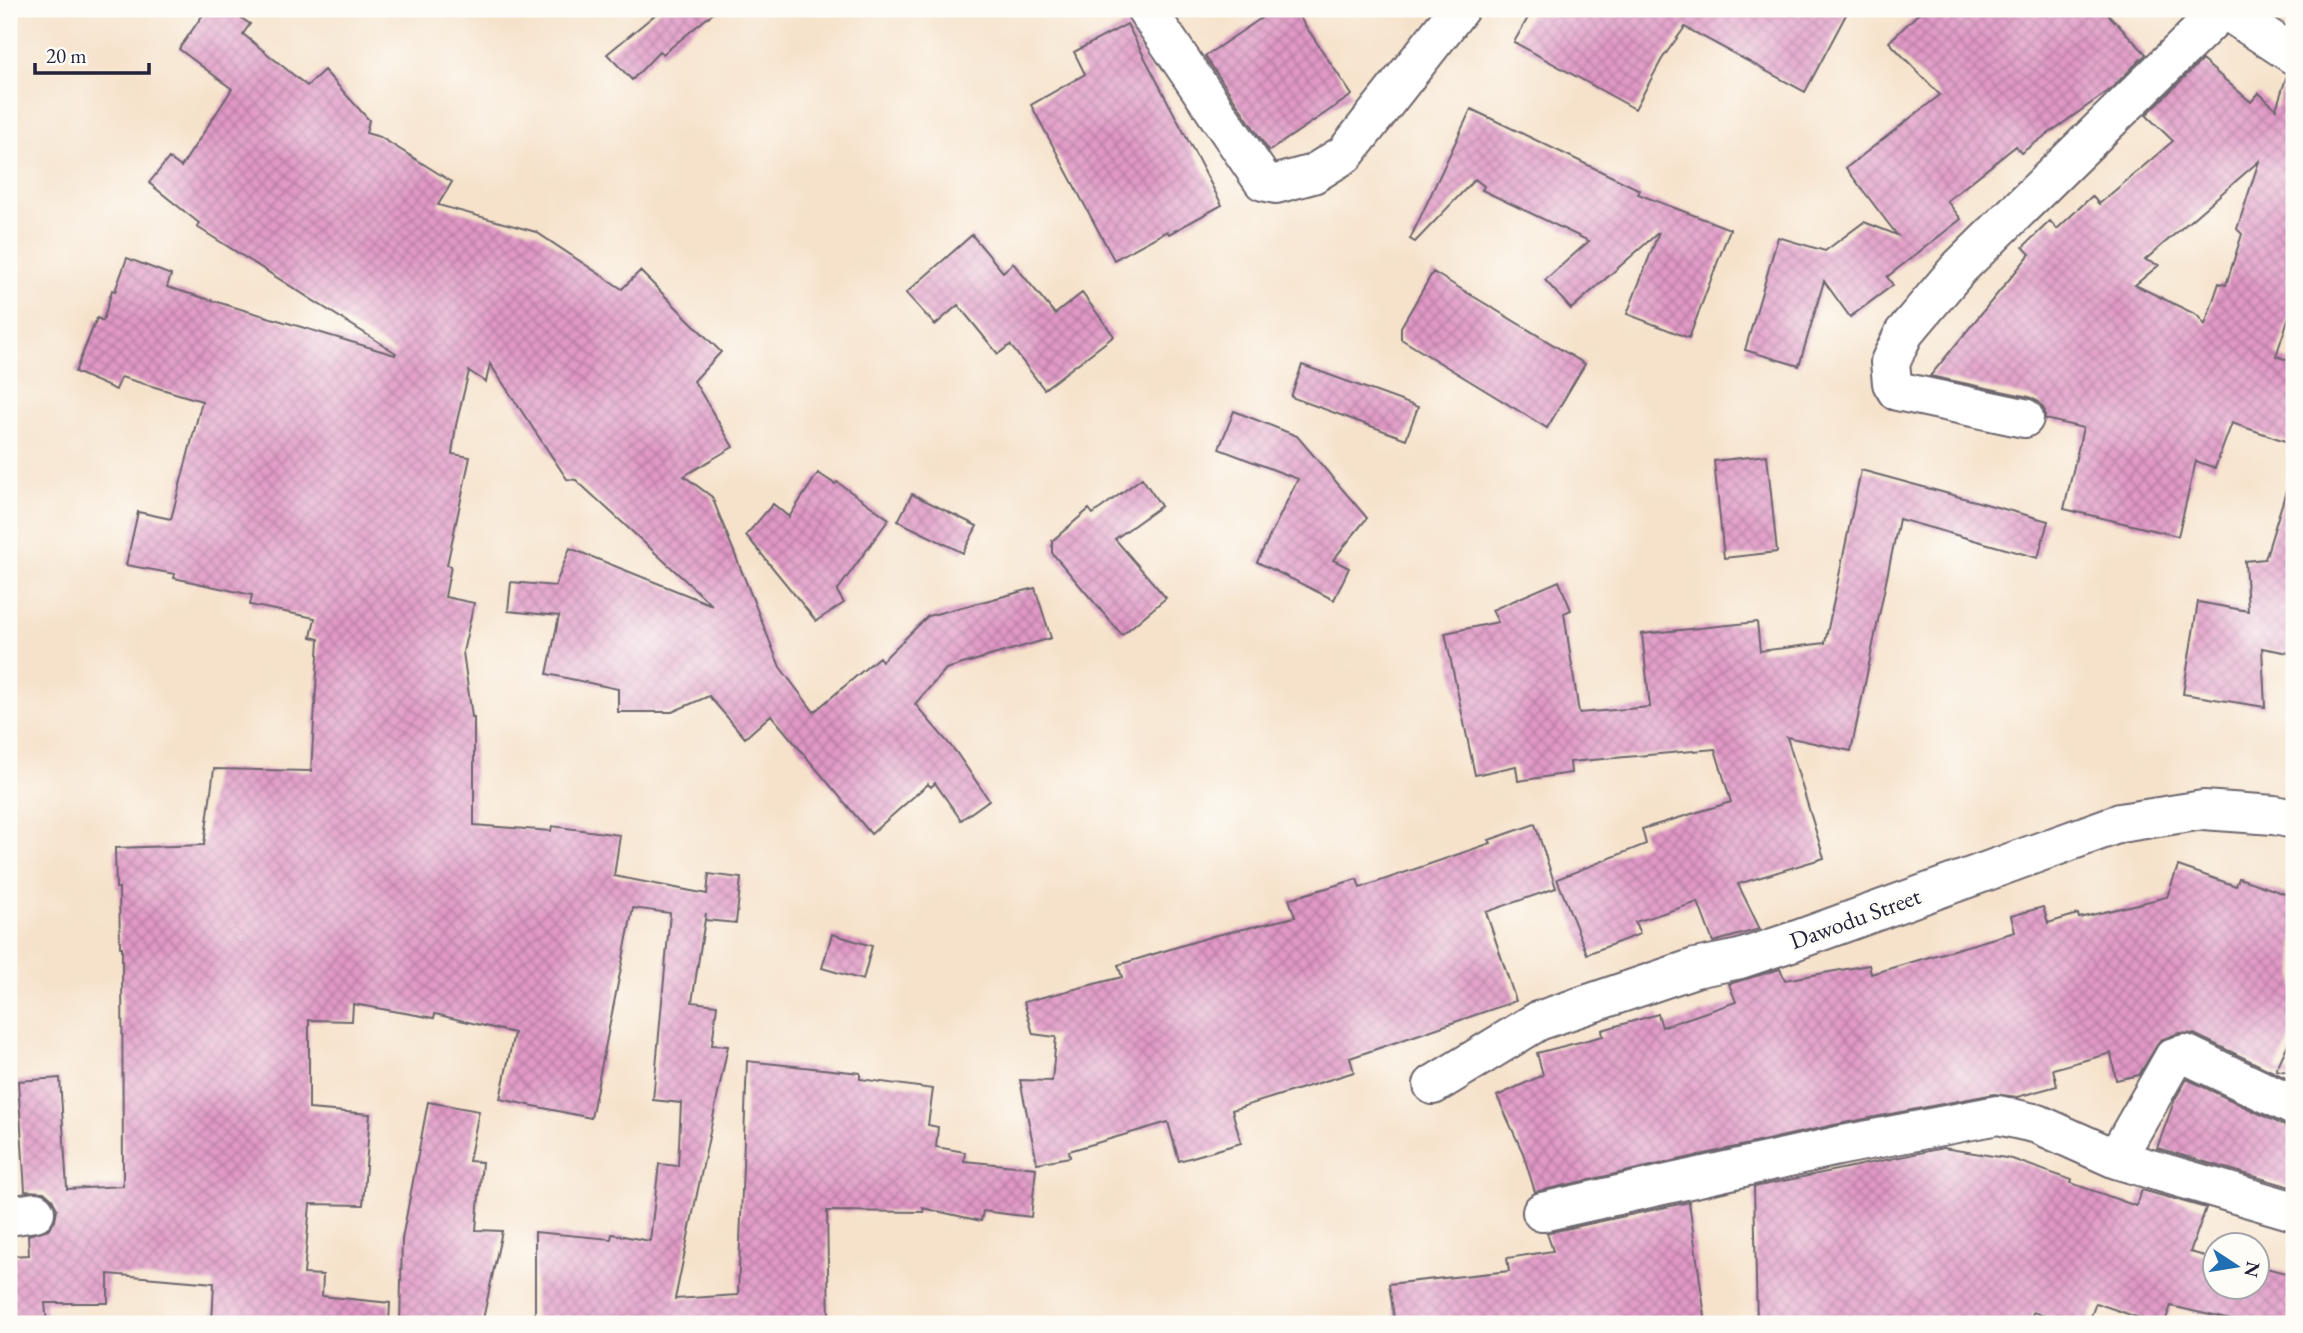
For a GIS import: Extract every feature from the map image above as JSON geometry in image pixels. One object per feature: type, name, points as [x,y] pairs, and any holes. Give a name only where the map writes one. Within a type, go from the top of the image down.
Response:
[{"type":"street","points":[[1146,9],[1263,181],[1276,184],[1313,174],[1345,154],[1459,9]]},
{"type":"street","points":[[2024,418],[1896,391],[1892,383],[1890,362],[1904,333],[1959,268],[2223,9],[2294,55]]},
{"type":"street","name":"Dawodu Street","points":[[1433,1085],[1538,1021],[1695,968],[1740,959],[1794,941],[2120,823],[2203,810],[2274,815],[2294,820]]},
{"type":"street","points":[[2116,1159],[2174,1057],[2185,1054],[2294,1106]]},
{"type":"street","points":[[1542,1212],[1838,1146],[1998,1115],[2038,1124],[2116,1159],[2294,1211]]},
{"type":"building","points":[[207,9],[228,9],[250,24],[243,34],[307,86],[324,70],[369,120],[366,133],[380,137],[452,182],[438,205],[536,232],[622,289],[640,271],[721,352],[694,381],[733,447],[684,476],[712,497],[780,667],[814,712],[879,657],[882,661],[928,616],[1035,588],[1051,638],[946,669],[915,704],[956,752],[989,800],[961,820],[935,783],[931,787],[928,784],[871,834],[771,715],[745,738],[709,696],[672,712],[618,712],[618,689],[547,674],[559,616],[508,611],[511,582],[555,586],[570,548],[712,605],[576,480],[567,479],[490,364],[486,382],[469,371],[452,454],[470,457],[447,565],[451,566],[445,597],[474,603],[463,652],[474,717],[474,825],[551,831],[552,826],[620,835],[614,876],[707,894],[709,874],[741,878],[736,923],[705,920],[706,913],[692,1002],[717,1005],[712,1045],[728,1046],[675,1299],[738,1295],[747,1061],[860,1073],[860,1079],[933,1089],[928,1125],[938,1127],[936,1147],[965,1152],[964,1161],[1036,1168],[1031,1217],[983,1211],[981,1221],[923,1208],[924,1212],[827,1211],[829,1324],[535,1324],[535,1232],[611,1239],[612,1234],[650,1241],[659,1164],[678,1166],[681,1103],[653,1100],[670,913],[633,908],[591,1118],[500,1099],[514,1033],[435,1014],[434,1018],[353,1004],[352,1021],[309,1020],[309,1109],[370,1114],[363,1205],[310,1204],[304,1274],[323,1275],[322,1296],[390,1303],[389,1324],[212,1324],[214,1283],[108,1274],[108,1303],[45,1303],[47,1324],[9,1324],[9,1256],[29,1255],[28,1235],[49,1229],[55,1221],[57,1209],[52,1199],[44,1192],[25,1191],[18,1081],[60,1078],[67,1189],[123,1186],[122,947],[115,848],[204,845],[214,769],[311,771],[319,639],[311,637],[315,618],[250,605],[252,595],[174,578],[175,574],[126,565],[138,512],[171,519],[202,401],[121,377],[116,390],[75,372],[97,318],[103,321],[112,290],[115,291],[127,258],[171,275],[167,287],[395,355],[396,353],[197,227],[199,223],[149,183],[169,158],[181,167],[232,89],[179,49]]},
{"type":"building","points":[[662,9],[718,9],[663,54],[660,51],[632,80],[607,54]]},
{"type":"building","points":[[1275,9],[1294,9],[1352,95],[1269,151],[1205,56]]},
{"type":"building","points":[[1533,9],[1849,9],[1805,92],[1685,27],[1662,59],[1635,109],[1514,42]]},
{"type":"building","points":[[1923,9],[2103,9],[2146,54],[2111,89],[2021,153],[2016,146],[1947,201],[1961,219],[1887,277],[1893,285],[1850,317],[1824,281],[1799,366],[1745,350],[1778,237],[1825,251],[1864,222],[1897,235],[1846,168],[1940,95],[1889,42]]},
{"type":"building","points":[[1127,24],[1222,205],[1114,260],[1031,105],[1085,74],[1074,52]]},
{"type":"building","points":[[2202,60],[2251,102],[2259,93],[2276,109],[2287,75],[2294,77],[2294,301],[2276,356],[2294,362],[2294,444],[2232,423],[2215,468],[2196,461],[2178,536],[2064,509],[2083,428],[2045,419],[2045,411],[2039,402],[2029,397],[1930,376],[2030,254],[2023,247],[2050,221],[2057,229],[2092,196],[2099,204],[2173,141],[2146,115]],"holes":[[[2259,161],[2237,229],[2242,234],[2226,285],[2219,283],[2205,325],[2197,315],[2135,285],[2159,265],[2145,260]]]},
{"type":"building","points":[[1471,109],[1640,190],[1638,194],[1730,229],[1689,338],[1627,314],[1659,232],[1571,309],[1545,280],[1589,241],[1482,190],[1484,186],[1475,179],[1415,242],[1410,239]]},
{"type":"building","points":[[972,235],[1003,272],[1013,263],[1055,314],[1082,293],[1114,336],[1044,389],[1010,345],[998,354],[958,305],[935,325],[906,293]]},
{"type":"building","points":[[1433,272],[1585,364],[1547,428],[1401,339],[1401,327]]},
{"type":"building","points":[[1302,365],[1418,407],[1406,439],[1291,397]]},
{"type":"building","points":[[1234,411],[1297,436],[1367,518],[1333,560],[1349,568],[1334,600],[1257,562],[1298,479],[1219,449]]},
{"type":"building","points":[[1767,455],[1777,552],[1724,558],[1714,461]]},
{"type":"building","points":[[1861,470],[2048,521],[2038,558],[1899,519],[1851,751],[1787,737],[1824,858],[1738,884],[1760,929],[1713,942],[1698,902],[1635,922],[1640,934],[1587,954],[1557,879],[1646,844],[1642,829],[1731,802],[1715,749],[1570,762],[1571,773],[1518,781],[1516,766],[1475,775],[1445,633],[1498,622],[1492,610],[1559,581],[1571,610],[1564,613],[1579,713],[1650,707],[1642,634],[1757,622],[1760,651],[1825,643]]},
{"type":"building","points":[[818,473],[835,484],[837,482],[889,519],[837,591],[844,603],[816,621],[746,535],[773,504],[789,517]]},
{"type":"building","points":[[1142,478],[1161,506],[1115,539],[1166,598],[1122,635],[1052,553],[1052,541],[1089,509],[1093,514]]},
{"type":"building","points":[[2287,488],[2294,489],[2294,654],[2262,648],[2265,707],[2183,694],[2198,602],[2248,611],[2245,561],[2265,559]]},
{"type":"building","points":[[912,494],[977,526],[963,553],[898,521]]},
{"type":"building","points":[[1535,824],[1556,888],[1486,912],[1516,1001],[1350,1058],[1354,1072],[1232,1110],[1241,1143],[1179,1161],[1168,1122],[1069,1151],[1070,1157],[1037,1163],[1020,1080],[1052,1081],[1056,1037],[1033,1034],[1024,1002],[1122,977],[1118,965],[1213,936],[1295,917],[1289,899],[1357,879],[1360,888],[1491,843],[1489,840]]},
{"type":"building","points":[[2178,866],[2236,886],[2239,878],[2294,897],[2294,1031],[2276,1070],[2294,1073],[2294,1082],[2194,1034],[2179,1033],[2160,1040],[2139,1075],[2116,1080],[2111,1053],[2053,1069],[2057,1086],[2017,1097],[1994,1094],[1834,1125],[1535,1192],[1523,1153],[1497,1096],[1543,1075],[1537,1053],[1603,1036],[1602,1030],[1658,1014],[1662,1027],[1736,1002],[1729,984],[1780,969],[1785,980],[1869,965],[1871,974],[2015,932],[2011,916],[2043,907],[2048,923],[2078,914],[2079,918],[2167,897]]},
{"type":"building","points":[[832,934],[872,946],[863,980],[822,968]]},
{"type":"building","points":[[2187,1079],[2294,1128],[2294,1188],[2157,1148],[2175,1099]]},
{"type":"building","points":[[428,1102],[479,1111],[469,1161],[482,1162],[476,1230],[502,1231],[482,1324],[400,1324],[402,1239]]},
{"type":"building","points":[[1943,1148],[2012,1159],[2136,1206],[2142,1190],[2206,1208],[2190,1252],[2202,1255],[2202,1302],[2272,1302],[2272,1270],[2294,1275],[2294,1324],[2248,1324],[2171,1306],[2164,1324],[2157,1324],[2096,1303],[2088,1324],[2066,1324],[2033,1312],[2030,1324],[1757,1324],[1754,1187]]},
{"type":"building","points":[[1689,1202],[1706,1324],[1395,1324],[1389,1284],[1509,1271],[1507,1258],[1553,1251],[1547,1233]]}]
